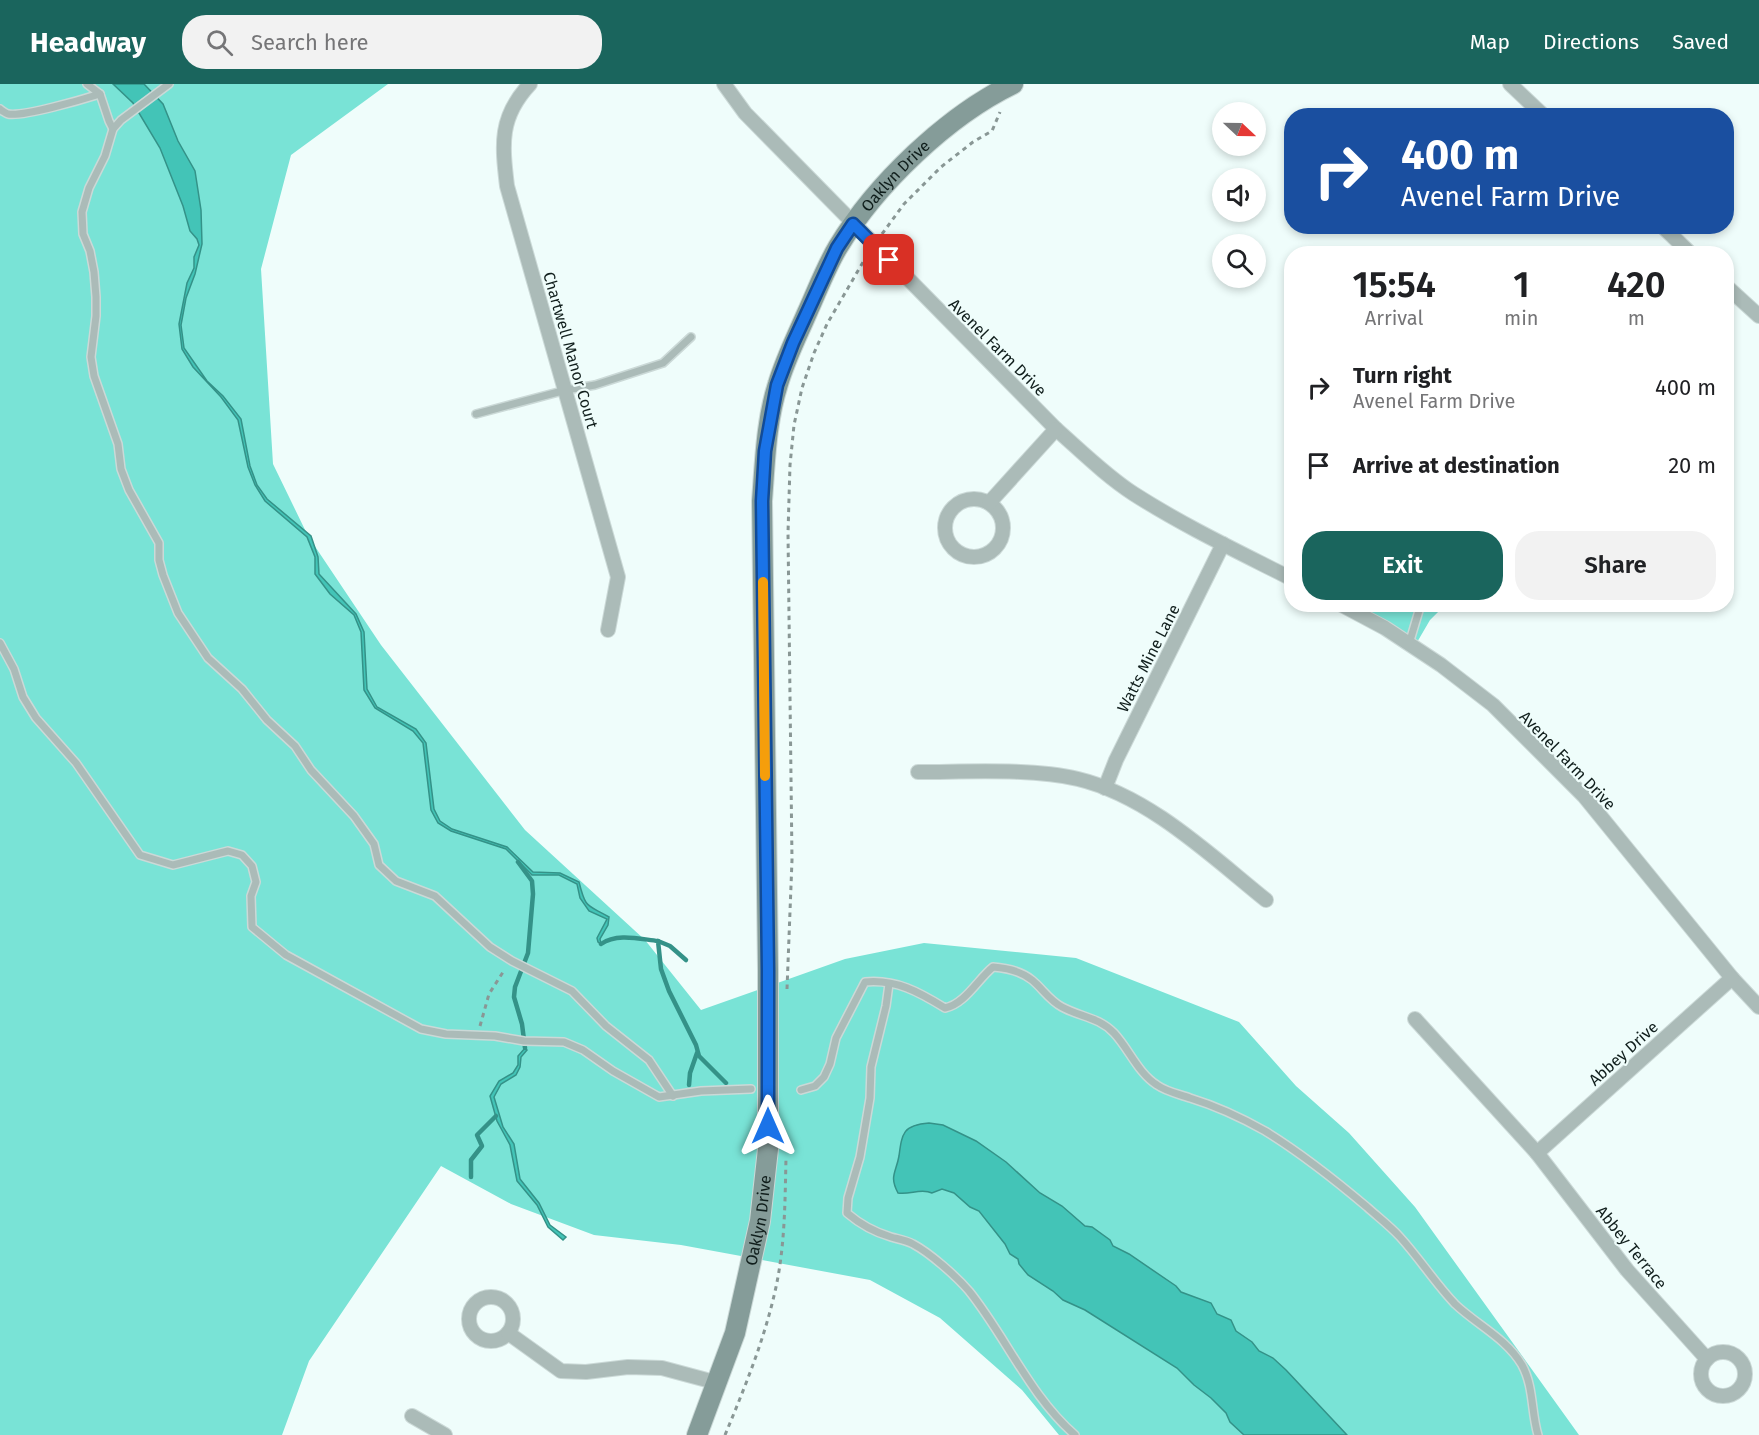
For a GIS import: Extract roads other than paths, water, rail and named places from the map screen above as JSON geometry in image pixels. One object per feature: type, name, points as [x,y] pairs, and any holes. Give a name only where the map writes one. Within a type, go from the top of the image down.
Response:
[{"type":"street","name":"Chartwell Manor Court","points":[[530,84],[518,97],[506,122],[502,146],[507,186],[618,577],[608,630]]},
{"type":"street","name":"Avenel Farm Drive","points":[[724,84],[745,113],[853,224],[1056,429],[1090,459],[1133,493],[1284,575]]},
{"type":"street","name":"Oaklyn Drive","points":[[697,1435],[735,1333],[760,1221],[768,1149],[762,501],[765,451],[777,385],[793,343],[837,248],[853,224],[900,166],[958,118],[1012,84]]},
{"type":"street","points":[[1510,84],[1536,108]]},
{"type":"street","points":[[1670,234],[1683,246]]},
{"type":"street","points":[[1734,293],[1759,316]]},
{"type":"street","points":[[989,503],[1056,429]]},
{"type":"street","points":[[981,500],[989,503],[1002,519],[1001,538],[996,547],[979,556],[960,553],[952,547],[945,530],[950,513],[963,501],[981,500]]},
{"type":"street","name":"Watts Mine Lane","points":[[1105,788],[1116,760],[1224,544]]},
{"type":"street","name":"Avenel Farm Drive","points":[[1355,612],[1385,628],[1441,665],[1493,705],[1584,796],[1732,978],[1759,1007]]},
{"type":"street","points":[[918,771],[1031,773],[1078,779],[1105,788],[1128,797],[1186,837],[1266,900]]},
{"type":"street","name":"Abbey Drive","points":[[1537,1153],[1732,978]]},
{"type":"street","name":"Abbey Terrace","points":[[1415,1019],[1537,1153],[1627,1270],[1707,1359]]},
{"type":"street","points":[[508,1334],[561,1371],[586,1372],[628,1367],[662,1368],[718,1383]]},
{"type":"street","points":[[412,1416],[445,1435]]},
{"type":"lane","points":[[87,84],[100,94],[113,129]]},
{"type":"lane","points":[[169,84],[121,120],[113,129],[105,156],[89,189],[82,212],[83,234],[90,251],[96,297],[91,357],[93,376],[118,444],[121,470],[129,490],[159,543],[159,560],[163,575],[178,613],[207,658],[242,689],[267,720],[295,746],[311,770],[354,816],[374,844],[380,865],[396,881],[435,896],[490,946],[512,961],[572,991],[606,1026],[649,1060],[673,1096]]},
{"type":"lane","points":[[0,110],[8,114],[24,112],[100,94]]},
{"type":"lane","points":[[476,414],[566,390],[595,385],[663,363],[691,337]]},
{"type":"lane","points":[[1409,644],[1419,612]]},
{"type":"lane","points":[[0,642],[14,669],[23,697],[36,718],[76,763],[140,855],[173,865],[228,851],[242,855],[252,866],[256,882],[251,896],[252,927],[286,955],[421,1029],[446,1034],[564,1042],[583,1050],[613,1071],[659,1097],[701,1091],[751,1089]]},
{"type":"lane","points":[[801,1090],[815,1086],[824,1077],[830,1064],[836,1038],[865,982],[880,981],[920,992],[945,1008],[953,1006],[993,967],[1019,972],[1032,980],[1062,1007],[1097,1020],[1113,1032],[1154,1084],[1167,1092],[1190,1098],[1238,1117],[1291,1149],[1352,1194],[1393,1230],[1455,1304],[1493,1333],[1514,1353],[1522,1365],[1532,1393],[1538,1435]]},
{"type":"lane","points":[[889,984],[871,1067],[870,1098],[860,1157],[848,1198],[847,1213],[860,1224],[882,1234],[912,1243],[935,1260],[968,1291],[1031,1382],[1063,1424],[1075,1435]]},
{"type":"waterway","points":[[518,862],[532,881],[533,894],[528,953],[515,987],[514,997],[522,1024],[525,1048]]},
{"type":"waterway","points":[[601,944],[621,938],[658,941],[661,969],[699,1056],[726,1083]]},
{"type":"waterway","points":[[658,941],[670,946],[686,960]]},
{"type":"waterway","points":[[689,1085],[690,1073],[697,1053]]},
{"type":"waterway","points":[[471,1177],[471,1160],[482,1146],[477,1135],[496,1116]]}]
